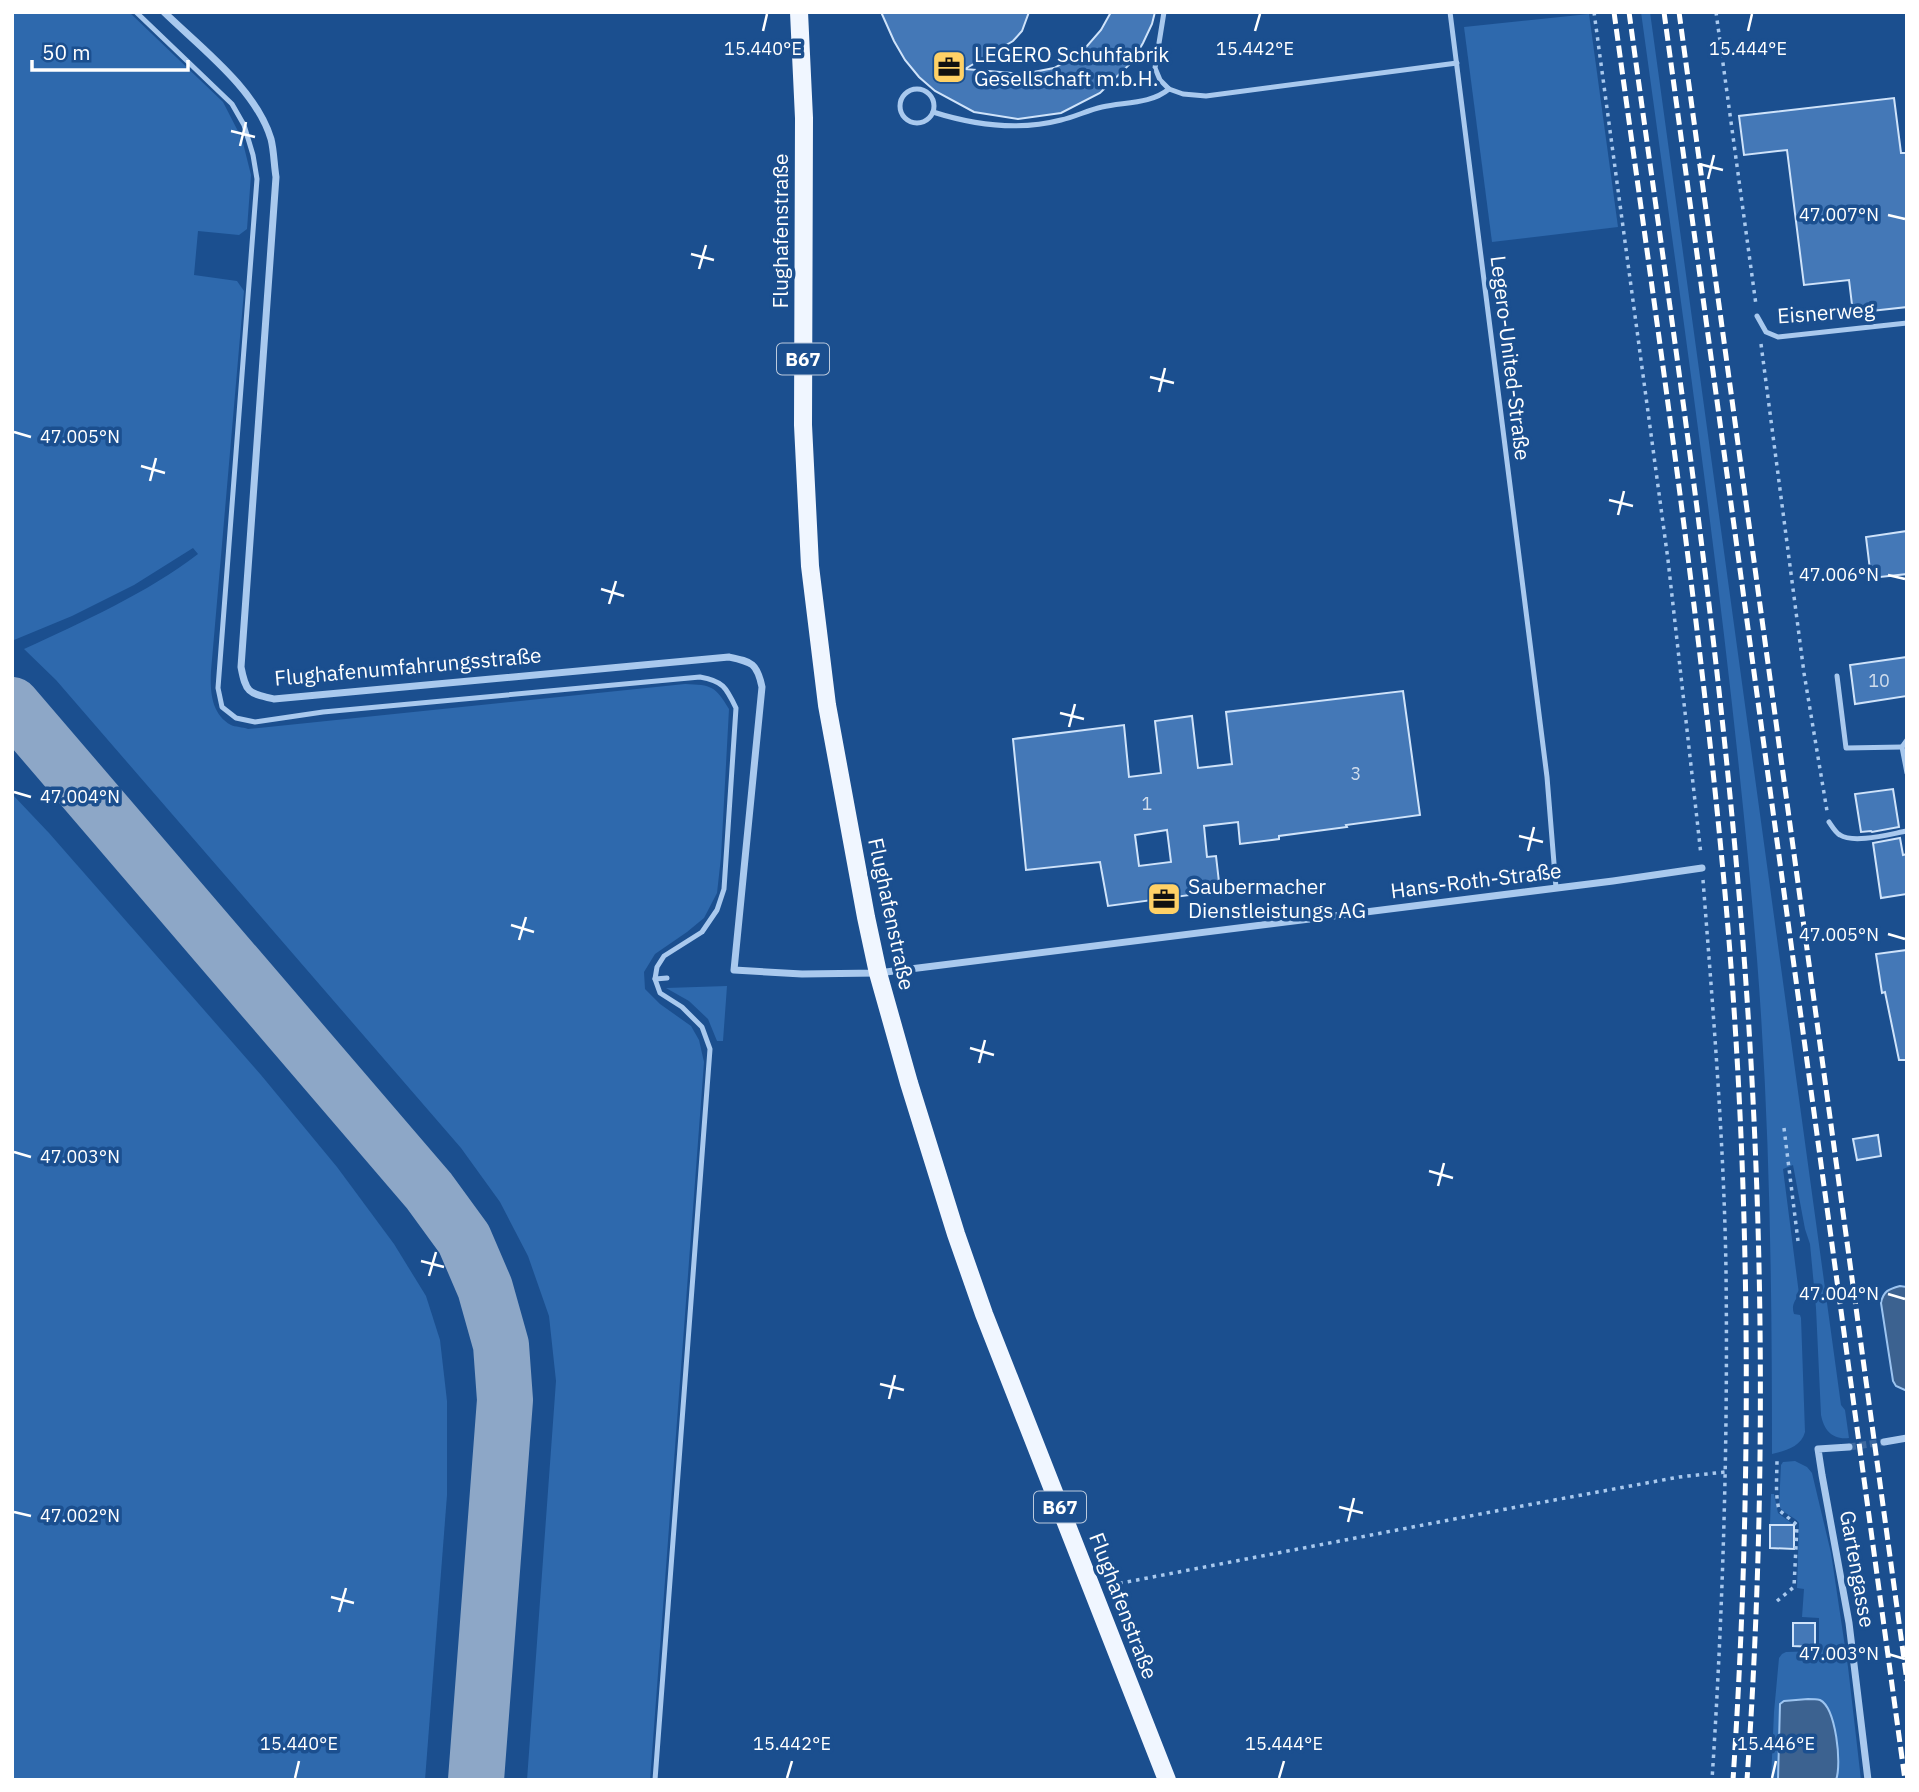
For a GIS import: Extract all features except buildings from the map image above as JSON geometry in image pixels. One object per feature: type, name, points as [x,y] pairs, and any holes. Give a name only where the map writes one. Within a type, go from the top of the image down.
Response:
[{"type":"main road","name":"Flughafenstraße","points":[[799,12],[804,131],[803,425],[810,566],[833,743],[878,973],[928,1147],[972,1280],[1167,1780]]},
{"type":"street","name":"Flughafenumfahrungsstraße","points":[[164,12],[242,87],[260,114],[271,140],[274,165],[275,191],[241,667],[244,685],[255,695],[274,699],[729,657],[750,661],[758,671],[762,687],[734,970],[802,974],[878,973]]},
{"type":"street","name":"Hans-Roth-Straße","points":[[878,973],[1702,868]]},
{"type":"street","points":[[1884,1442],[1907,1438]]},
{"type":"street","name":"Gartengasse","points":[[1849,1447],[1818,1449],[1849,1623],[1868,1780]]},
{"type":"lane","points":[[136,12],[232,104],[244,125],[257,178],[218,688],[222,706],[236,718],[255,722],[323,712],[700,677],[716,680],[727,690],[736,708],[724,889],[717,909],[702,932],[664,956],[657,967],[655,979],[660,993],[682,1007],[702,1027],[710,1049],[655,1780]]},
{"type":"lane","points":[[1164,12],[1155,68],[1160,80],[1169,89],[1183,94],[1206,96],[1457,63]]},
{"type":"lane","name":"Legero-United-Straße","points":[[1450,12],[1547,778],[1556,888]]},
{"type":"lane","points":[[917,89],[927,92],[933,101],[933,112],[926,121],[916,124],[906,120],[900,111],[900,101],[906,92],[917,89]]},
{"type":"lane","points":[[933,112],[974,123],[1017,127],[1041,125],[1104,106],[1161,96],[1169,89]]},
{"type":"lane","name":"Eisnerweg","points":[[1757,316],[1766,331],[1778,337],[1907,323]]},
{"type":"lane","points":[[1837,676],[1846,748],[1902,747]]},
{"type":"lane","points":[[1907,740],[1902,747],[1907,773]]},
{"type":"lane","points":[[1829,822],[1840,835],[1848,838],[1907,831]]},
{"type":"lane","points":[[655,979],[667,978]]},
{"type":"path","points":[[1594,12],[1682,675],[1702,868],[1716,1052],[1726,1270],[1725,1472],[1712,1780]]},
{"type":"path","points":[[1716,12],[1804,673],[1829,822]]},
{"type":"path","points":[[1784,1128],[1798,1241]]},
{"type":"path","points":[[1777,1459],[1778,1507],[1797,1525],[1798,1535],[1794,1587],[1777,1601]]},
{"type":"path","points":[[1092,1589],[1522,1506],[1679,1477],[1725,1472]]},
{"type":"shaded area","points":[[12,12],[129,12],[223,102],[242,139],[251,175],[247,229],[239,235],[198,231],[194,275],[237,281],[244,291],[211,671],[213,701],[224,720],[233,726],[248,729],[685,684],[712,688],[729,709],[717,893],[704,918],[655,954],[644,972],[645,989],[660,1004],[691,1026],[699,1040],[704,1062],[650,1780],[527,1780],[556,1381],[549,1316],[528,1256],[500,1202],[461,1148],[56,680],[24,649],[158,582],[198,554],[193,548],[134,585],[72,616],[12,639]]},
{"type":"shaded area","points":[[1641,12],[1650,12],[1841,1405],[1845,1410],[1849,1438],[1833,1436],[1824,1425],[1821,1415],[1810,1244],[1793,1165],[1783,1169],[1799,1294],[1793,1308],[1794,1314],[1800,1315],[1801,1318],[1805,1432],[1796,1445],[1772,1454],[1771,1268],[1757,959],[1720,603]]},
{"type":"shaded area","points":[[1589,14],[1618,227],[1492,242],[1464,27]]},
{"type":"shaded area","points":[[12,794],[261,1075],[337,1167],[394,1244],[426,1296],[440,1340],[447,1401],[447,1495],[425,1780],[12,1780]]},
{"type":"shaded area","points":[[727,986],[723,1041],[717,1041],[708,1019],[689,1001],[666,988]]},
{"type":"shaded area","points":[[1900,1286],[1907,1287],[1907,1391],[1896,1386],[1893,1381],[1881,1303],[1887,1291]]},
{"type":"shaded area","points":[[1795,1461],[1812,1473],[1831,1553],[1861,1780],[1771,1780],[1779,1658],[1786,1652],[1819,1651],[1819,1618],[1802,1617],[1804,1589],[1797,1588],[1799,1523],[1779,1506],[1781,1465],[1783,1462]]},
{"type":"shaded area","points":[[1771,1494],[1774,1494],[1778,1513],[1794,1525],[1770,1525]]},
{"type":"shaded area","points":[[1820,1700],[1826,1705],[1834,1725],[1838,1750],[1836,1780],[1778,1780],[1780,1704],[1784,1701]]},
{"type":"taxiway","points":[[12,705],[429,1191],[464,1239],[485,1288],[501,1345],[505,1400],[476,1780]]},
{"type":"tunnel","points":[[1849,1447],[1884,1442]]},
{"type":"railway","points":[[1614,12],[1700,656],[1732,984],[1744,1211],[1746,1325],[1744,1553],[1733,1780]]},
{"type":"railway","points":[[1629,12],[1715,656],[1746,984],[1758,1211],[1760,1325],[1758,1553],[1747,1780]]},
{"type":"railway","points":[[1664,12],[1905,1780]]},
{"type":"railway","points":[[1679,12],[1907,1681]]},
{"type":"place","name":"LEGERO Schuhfabrik Gesellschaft m.b.H.","points":[[949,67]]},
{"type":"place","name":"Saubermacher Dienstleistungs AG","points":[[1164,899]]}]
